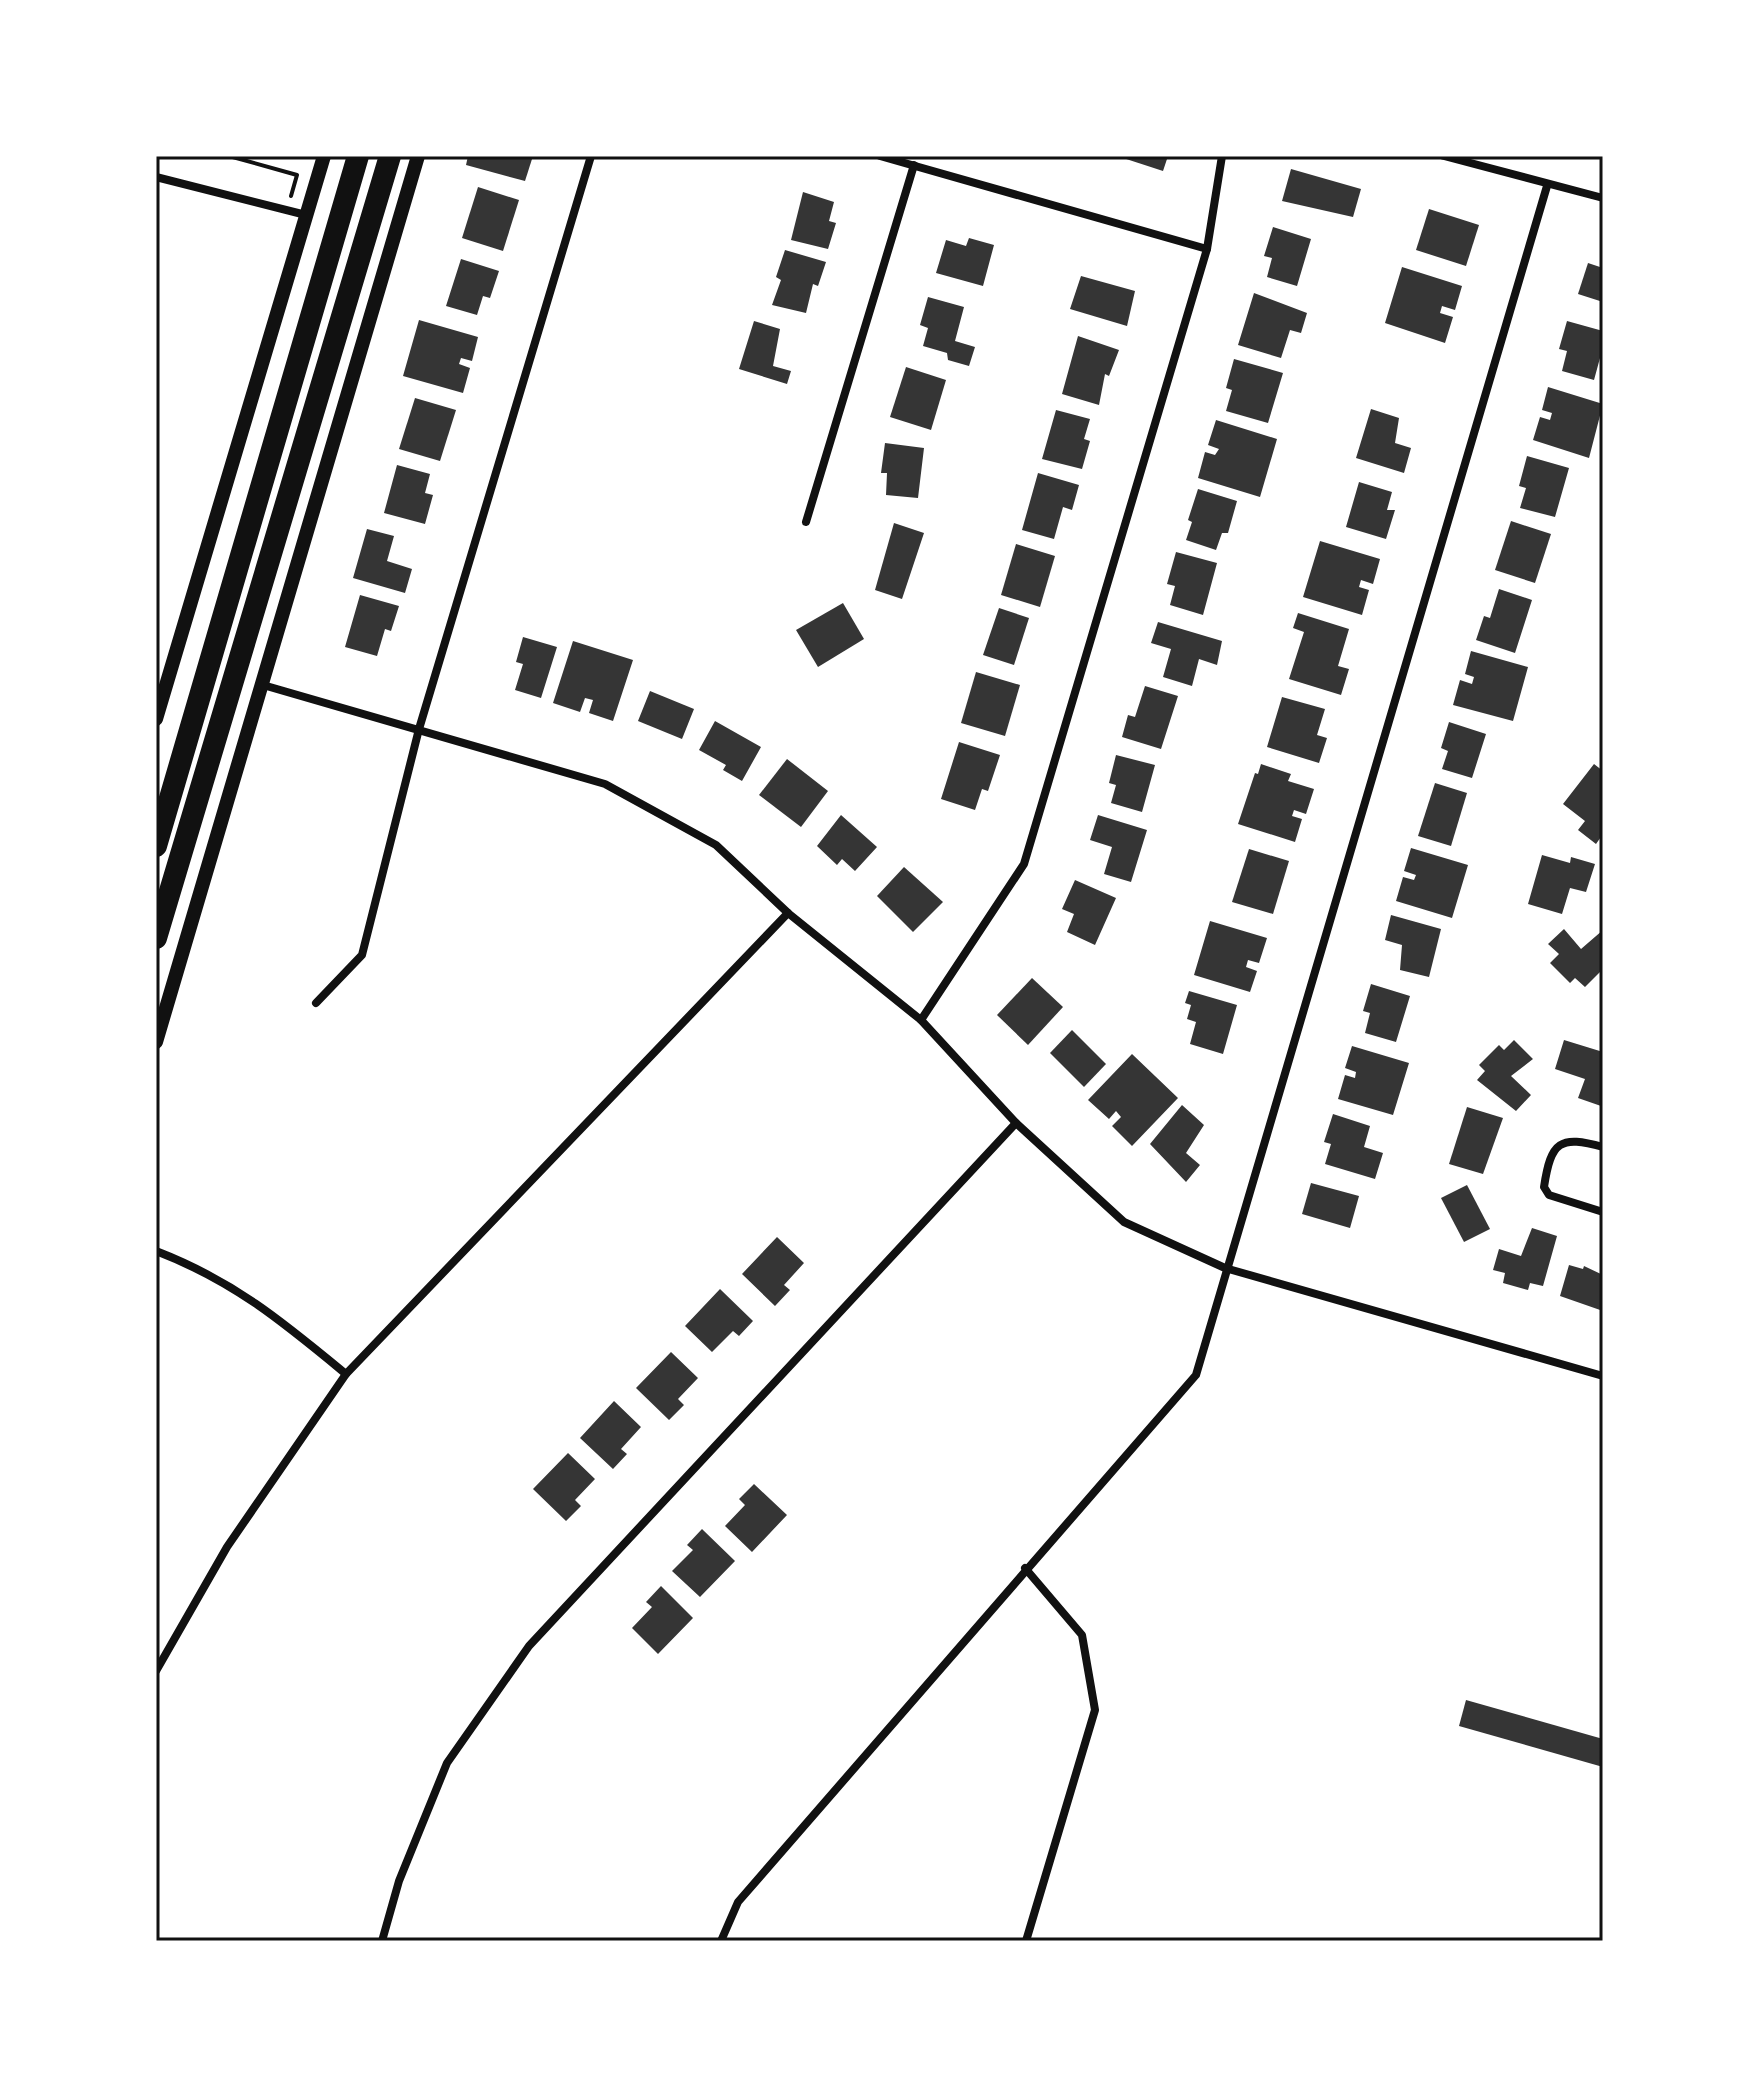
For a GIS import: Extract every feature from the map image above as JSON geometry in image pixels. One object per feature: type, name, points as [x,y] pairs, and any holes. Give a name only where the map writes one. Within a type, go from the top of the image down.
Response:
[{"type":"highway","points":[[156,846],[358,156]]},
{"type":"highway","points":[[156,938],[390,156]]},
{"type":"street","points":[[156,719],[324,156]]},
{"type":"street","points":[[156,1042],[418,156]]},
{"type":"street","points":[[316,1003],[362,955],[419,729],[591,156]]},
{"type":"street","points":[[880,156],[1207,249]]},
{"type":"street","points":[[921,1020],[1024,864],[1207,249],[1222,156]]},
{"type":"street","points":[[1444,156],[1547,186],[1603,198]]},
{"type":"street","points":[[806,522],[914,165]]},
{"type":"street","points":[[156,177],[306,215]]},
{"type":"street","points":[[721,1941],[738,1902],[1025,1568],[1196,1375],[1225,1268],[1547,186]]},
{"type":"street","points":[[263,685],[605,784],[716,845],[788,913],[921,1020],[1016,1123],[1124,1222],[1225,1268],[1603,1376]]},
{"type":"street","points":[[156,1671],[227,1547],[346,1374],[788,913]]},
{"type":"street","points":[[382,1941],[399,1881],[447,1763],[529,1646],[1016,1123]]},
{"type":"street","points":[[1603,1147],[1574,1139],[1562,1140],[1555,1147],[1544,1187],[1549,1195],[1603,1212]]},
{"type":"street","points":[[156,1251],[188,1263],[263,1305],[346,1374]]},
{"type":"street","points":[[1025,1568],[1082,1635],[1095,1710],[1026,1941]]},
{"type":"path","points":[[229,156],[297,175],[287,210]]},
{"type":"building","points":[[468,156],[523,156],[532,159],[525,181],[466,165]]},
{"type":"building","points":[[1117,156],[1168,156],[1163,171]]},
{"type":"building","points":[[1291,169],[1361,189],[1353,217],[1282,201]]},
{"type":"building","points":[[478,187],[519,200],[503,251],[462,238]]},
{"type":"building","points":[[803,192],[834,202],[829,221],[836,223],[828,249],[791,240]]},
{"type":"building","points":[[1429,209],[1479,225],[1466,266],[1416,250]]},
{"type":"building","points":[[1273,227],[1311,239],[1297,286],[1267,277],[1272,258],[1264,256]]},
{"type":"building","points":[[969,238],[994,245],[983,286],[936,273],[946,240],[966,246]]},
{"type":"building","points":[[785,250],[826,262],[818,286],[813,284],[806,313],[772,305],[781,280],[776,277]]},
{"type":"building","points":[[461,259],[499,271],[490,298],[483,296],[477,315],[446,306]]},
{"type":"building","points":[[1588,263],[1603,268],[1603,302],[1578,294]]},
{"type":"building","points":[[1402,267],[1462,286],[1455,310],[1442,306],[1440,313],[1453,317],[1445,343],[1385,323]]},
{"type":"building","points":[[1081,276],[1135,291],[1127,326],[1070,309]]},
{"type":"building","points":[[1254,293],[1307,313],[1301,333],[1290,330],[1281,358],[1238,345]]},
{"type":"building","points":[[928,297],[964,307],[955,341],[975,347],[969,366],[948,360],[947,353],[923,346],[928,328],[920,325]]},
{"type":"building","points":[[419,320],[478,337],[472,361],[461,358],[459,364],[470,368],[463,393],[403,376]]},
{"type":"building","points":[[754,321],[780,329],[773,366],[791,371],[787,384],[739,369]]},
{"type":"building","points":[[1567,321],[1603,331],[1603,347],[1594,380],[1562,371],[1567,351],[1559,349]]},
{"type":"building","points":[[1078,336],[1119,350],[1109,376],[1105,374],[1099,405],[1062,394]]},
{"type":"building","points":[[1234,359],[1283,373],[1268,423],[1226,411],[1232,390],[1226,388]]},
{"type":"building","points":[[906,367],[946,380],[931,430],[890,417]]},
{"type":"building","points":[[1548,387],[1603,404],[1589,458],[1533,440],[1540,417],[1550,420],[1552,413],[1542,410]]},
{"type":"building","points":[[415,398],[456,410],[440,461],[399,449]]},
{"type":"building","points":[[1371,409],[1399,418],[1395,443],[1411,448],[1404,473],[1356,458]]},
{"type":"building","points":[[1056,410],[1090,419],[1084,439],[1090,441],[1082,469],[1042,459]]},
{"type":"building","points":[[1216,420],[1277,439],[1260,497],[1198,478],[1205,452],[1215,455],[1219,449],[1208,445]]},
{"type":"building","points":[[885,443],[924,448],[918,498],[886,495],[887,473],[881,473]]},
{"type":"building","points":[[1527,456],[1569,468],[1555,517],[1520,508],[1526,488],[1519,486]]},
{"type":"building","points":[[397,465],[430,474],[425,493],[433,495],[425,524],[384,513]]},
{"type":"building","points":[[1038,473],[1079,485],[1072,510],[1063,507],[1054,539],[1022,530]]},
{"type":"building","points":[[1359,482],[1392,492],[1387,510],[1395,510],[1386,539],[1346,527]]},
{"type":"building","points":[[1198,489],[1237,501],[1228,533],[1222,533],[1216,550],[1186,540],[1192,522],[1188,520]]},
{"type":"building","points":[[1511,521],[1551,534],[1535,583],[1495,570]]},
{"type":"building","points":[[894,523],[924,533],[902,599],[875,590]]},
{"type":"building","points":[[367,529],[394,536],[387,561],[412,569],[405,593],[353,578]]},
{"type":"building","points":[[1320,541],[1380,559],[1373,584],[1361,580],[1359,587],[1369,590],[1362,615],[1303,597]]},
{"type":"building","points":[[1016,544],[1055,556],[1040,607],[1001,595]]},
{"type":"building","points":[[1176,552],[1217,563],[1203,615],[1170,605],[1175,586],[1167,584]]},
{"type":"building","points":[[1499,589],[1532,600],[1515,653],[1476,640],[1484,616],[1490,618]]},
{"type":"building","points":[[360,595],[399,606],[391,631],[385,629],[377,656],[345,647]]},
{"type":"building","points":[[843,603],[864,639],[818,667],[796,630]]},
{"type":"building","points":[[999,608],[1029,618],[1014,665],[983,655]]},
{"type":"building","points":[[1298,613],[1349,629],[1338,666],[1349,669],[1341,695],[1289,679],[1304,632],[1293,628]]},
{"type":"building","points":[[1158,622],[1222,641],[1217,665],[1199,659],[1192,686],[1163,677],[1171,649],[1151,643]]},
{"type":"building","points":[[523,637],[557,647],[541,698],[515,690],[523,664],[516,662]]},
{"type":"building","points":[[573,641],[633,660],[613,721],[589,713],[593,700],[585,698],[580,712],[553,703]]},
{"type":"building","points":[[1471,651],[1528,667],[1513,721],[1453,705],[1460,680],[1472,684],[1474,677],[1465,674]]},
{"type":"building","points":[[976,672],[1020,685],[1005,736],[961,723]]},
{"type":"building","points":[[1145,686],[1178,696],[1161,749],[1122,737],[1128,715],[1135,717]]},
{"type":"building","points":[[650,691],[694,709],[682,739],[638,721]]},
{"type":"building","points":[[1282,697],[1325,709],[1317,735],[1327,738],[1319,763],[1267,747]]},
{"type":"building","points":[[715,721],[761,747],[742,781],[723,770],[726,765],[699,750]]},
{"type":"building","points":[[1449,722],[1486,734],[1472,778],[1442,769],[1448,751],[1441,748]]},
{"type":"building","points":[[959,742],[1000,755],[988,791],[982,789],[975,810],[941,799]]},
{"type":"building","points":[[1116,755],[1155,765],[1142,812],[1111,803],[1116,785],[1109,783]]},
{"type":"building","points":[[787,759],[828,791],[801,827],[759,795]]},
{"type":"building","points":[[1261,764],[1291,774],[1288,781],[1314,789],[1306,814],[1294,810],[1292,816],[1302,819],[1295,842],[1238,824]]},
{"type":"building","points":[[1594,764],[1603,771],[1603,834],[1596,844],[1578,830],[1585,821],[1563,804]]},
{"type":"building","points":[[1435,783],[1467,793],[1451,846],[1418,836]]},
{"type":"building","points":[[841,815],[877,847],[855,871],[842,859],[837,865],[817,846]]},
{"type":"building","points":[[1098,815],[1147,830],[1131,882],[1104,874],[1112,847],[1090,840]]},
{"type":"building","points":[[1411,848],[1468,865],[1452,918],[1396,901],[1403,877],[1414,880],[1416,875],[1404,871]]},
{"type":"building","points":[[1249,849],[1289,861],[1273,914],[1232,902]]},
{"type":"building","points":[[1542,855],[1570,863],[1571,857],[1595,864],[1586,892],[1570,888],[1562,914],[1528,904]]},
{"type":"building","points":[[904,867],[943,902],[913,932],[877,896]]},
{"type":"building","points":[[1075,880],[1116,898],[1095,945],[1067,932],[1074,914],[1062,909]]},
{"type":"building","points":[[1391,915],[1441,929],[1429,977],[1400,970],[1402,945],[1385,940]]},
{"type":"building","points":[[1210,921],[1267,938],[1259,963],[1248,960],[1246,967],[1257,971],[1250,992],[1194,975]]},
{"type":"building","points":[[1564,929],[1581,949],[1603,930],[1603,969],[1585,987],[1575,978],[1570,983],[1550,963],[1559,954],[1548,944]]},
{"type":"building","points":[[1032,978],[1063,1007],[1028,1045],[997,1015]]},
{"type":"building","points":[[1371,984],[1410,996],[1396,1042],[1365,1033],[1370,1013],[1363,1011]]},
{"type":"building","points":[[1189,991],[1237,1005],[1223,1054],[1190,1044],[1196,1022],[1187,1019],[1191,1005],[1185,1003]]},
{"type":"building","points":[[1072,1030],[1106,1064],[1084,1087],[1050,1053]]},
{"type":"building","points":[[1514,1040],[1533,1059],[1511,1076],[1531,1095],[1516,1111],[1477,1080],[1485,1071],[1479,1065],[1499,1045],[1504,1050]]},
{"type":"building","points":[[1564,1040],[1603,1052],[1601,1106],[1578,1098],[1585,1079],[1555,1069]]},
{"type":"building","points":[[1352,1046],[1409,1063],[1393,1115],[1338,1099],[1345,1075],[1355,1078],[1356,1072],[1345,1068]]},
{"type":"building","points":[[1132,1054],[1178,1098],[1132,1146],[1112,1126],[1121,1117],[1116,1111],[1109,1119],[1088,1100]]},
{"type":"building","points":[[1182,1105],[1204,1125],[1186,1153],[1200,1165],[1186,1182],[1150,1144]]},
{"type":"building","points":[[1467,1107],[1503,1118],[1483,1174],[1449,1164]]},
{"type":"building","points":[[1333,1114],[1370,1126],[1364,1147],[1383,1153],[1375,1179],[1325,1164],[1331,1144],[1324,1142]]},
{"type":"building","points":[[1311,1183],[1359,1196],[1350,1228],[1302,1214]]},
{"type":"building","points":[[1467,1185],[1490,1229],[1464,1242],[1441,1198]]},
{"type":"building","points":[[1532,1228],[1557,1236],[1543,1286],[1530,1283],[1528,1290],[1503,1283],[1505,1273],[1493,1270],[1499,1249],[1521,1256]]},
{"type":"building","points":[[777,1237],[804,1263],[784,1285],[790,1290],[775,1306],[742,1274]]},
{"type":"building","points":[[1569,1265],[1583,1269],[1584,1266],[1603,1275],[1603,1311],[1560,1296]]},
{"type":"building","points":[[720,1289],[753,1321],[739,1336],[733,1331],[712,1352],[685,1326]]},
{"type":"building","points":[[671,1352],[698,1378],[678,1399],[684,1405],[669,1420],[636,1388]]},
{"type":"building","points":[[614,1401],[641,1427],[621,1449],[627,1454],[613,1469],[580,1438]]},
{"type":"building","points":[[568,1453],[595,1479],[575,1500],[581,1506],[566,1521],[533,1489]]},
{"type":"building","points":[[754,1484],[787,1515],[752,1552],[725,1526],[745,1505],[739,1499]]},
{"type":"building","points":[[702,1529],[735,1561],[700,1597],[672,1571],[693,1550],[687,1545]]},
{"type":"building","points":[[661,1586],[693,1618],[658,1654],[632,1628],[652,1607],[646,1602]]},
{"type":"building","points":[[1466,1700],[1603,1739],[1603,1767],[1459,1726]]}]
